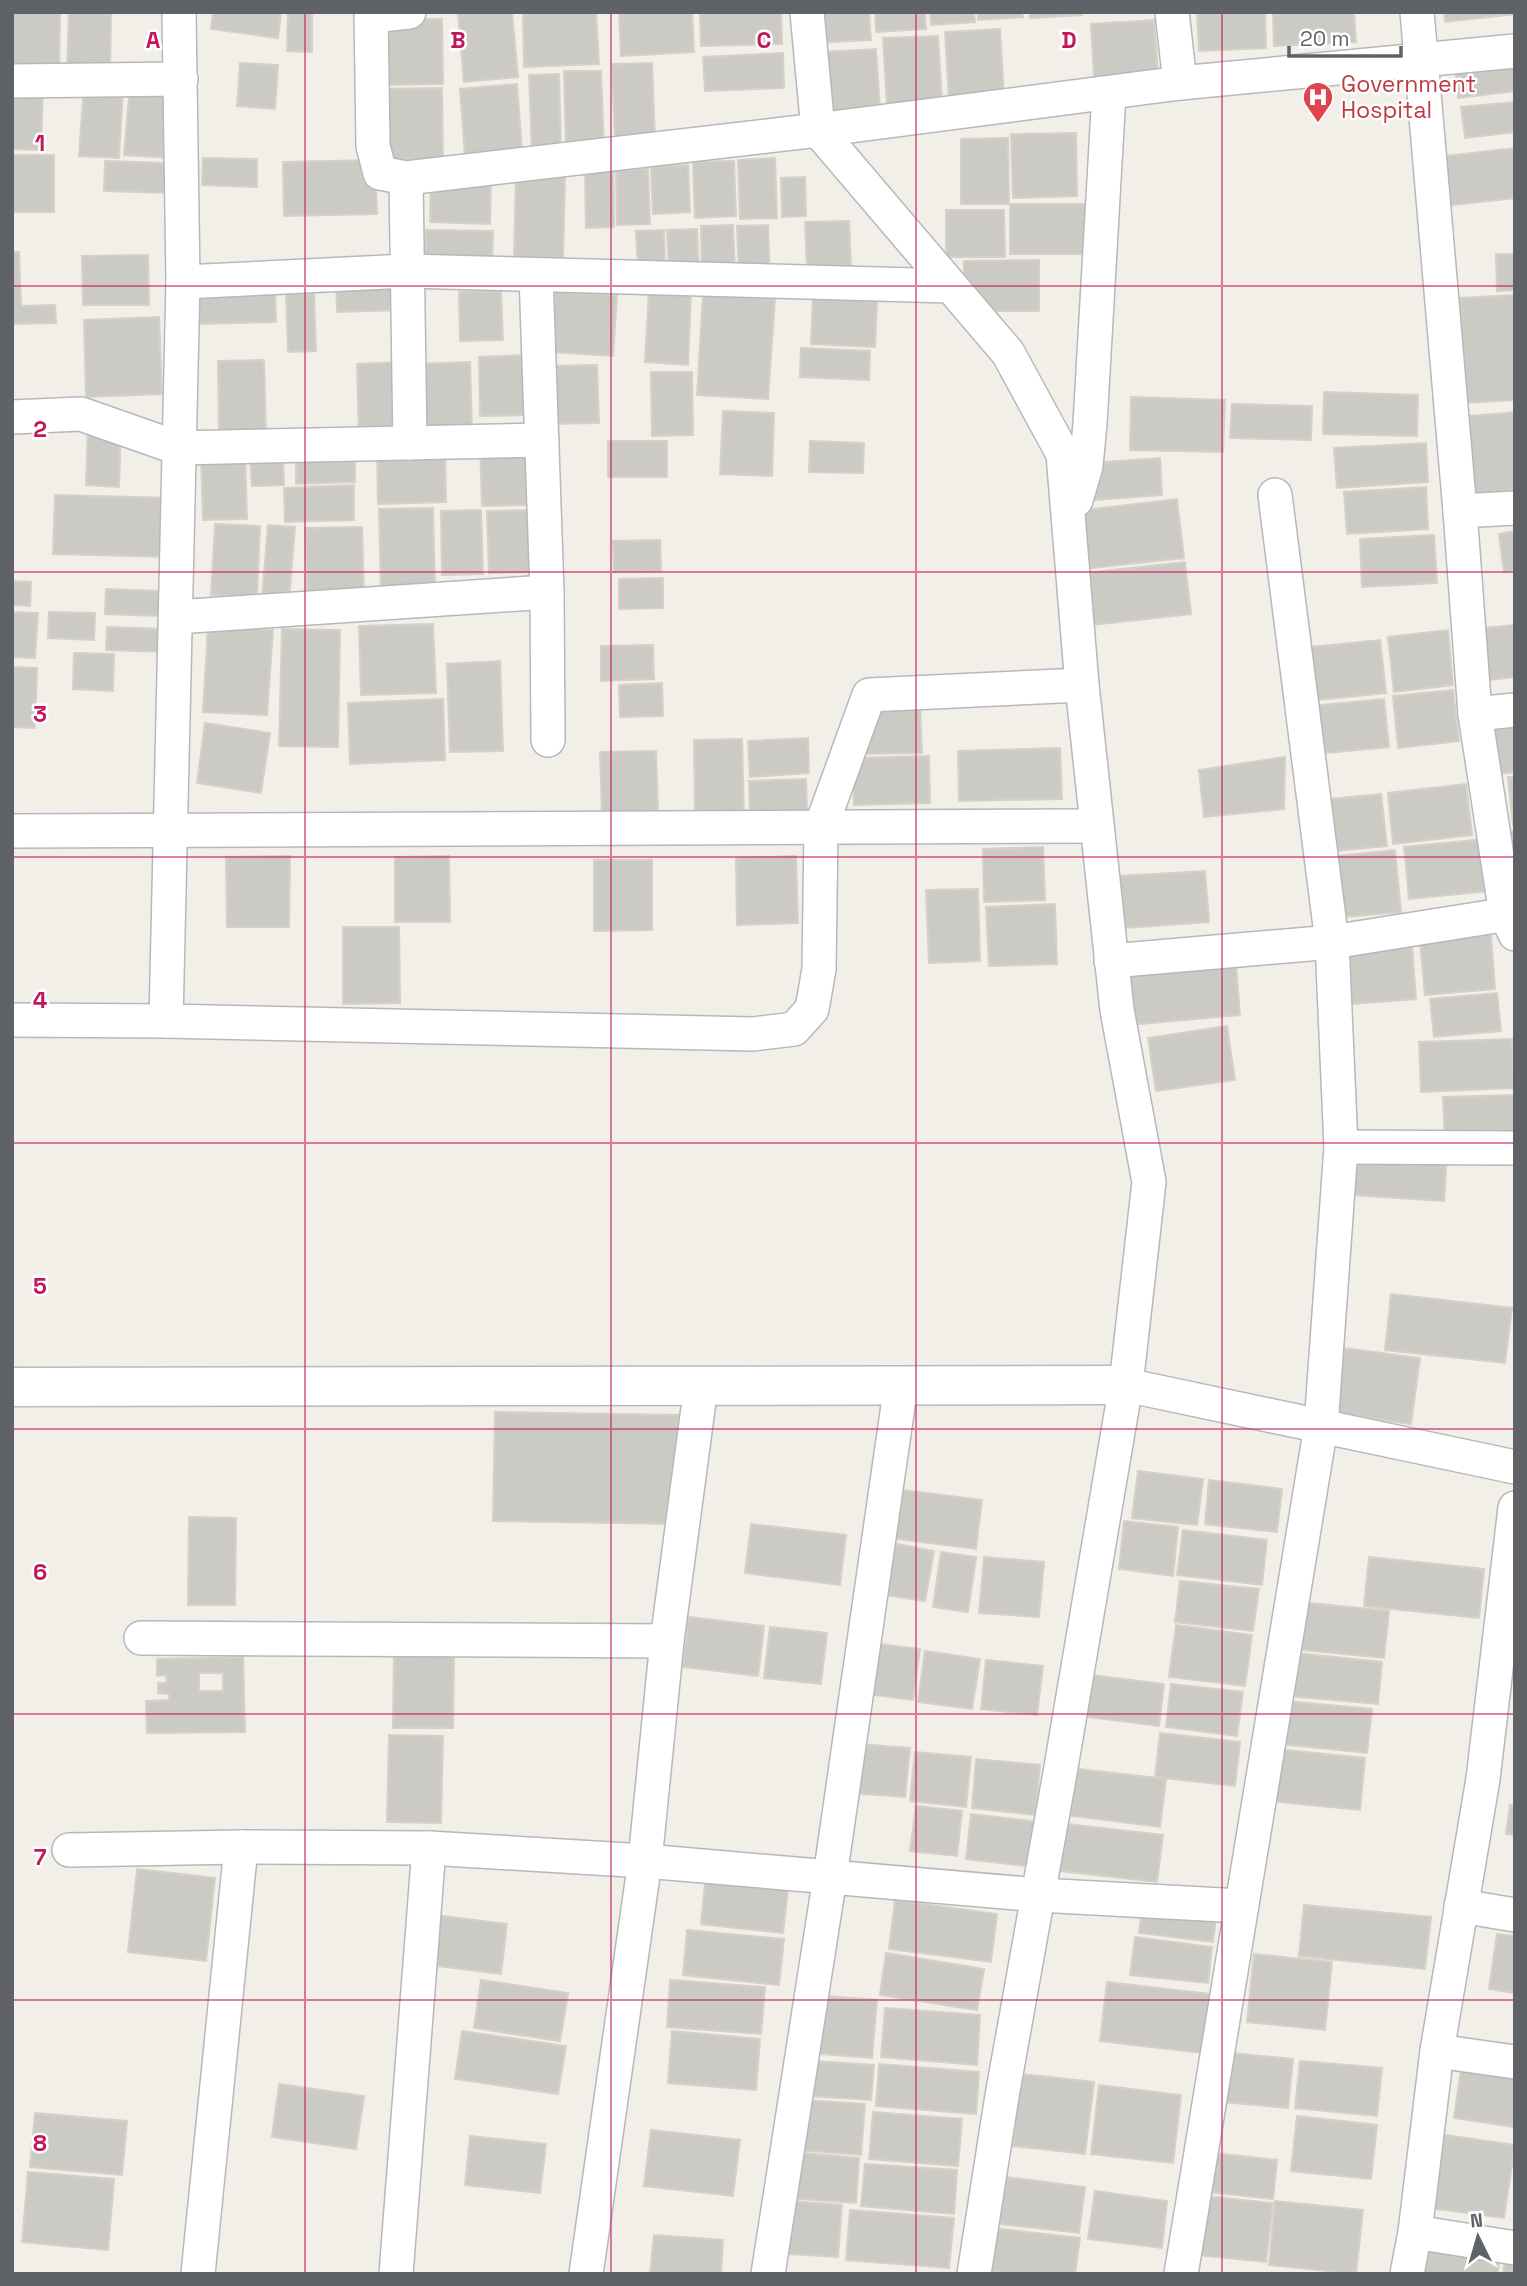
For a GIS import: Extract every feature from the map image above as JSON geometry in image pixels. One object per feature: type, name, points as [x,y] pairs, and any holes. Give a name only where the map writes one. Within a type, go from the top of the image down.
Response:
[{"type":"street","points":[[166,1021],[183,282],[179,12]]},
{"type":"street","points":[[409,12],[372,14],[373,146],[380,173],[406,178],[818,130],[1181,83],[1515,51]]},
{"type":"street","points":[[807,12],[818,130],[1008,354],[1063,454],[1082,685],[1111,961],[1117,1010],[1149,1182],[1126,1385],[1002,2096],[974,2274]]},
{"type":"street","points":[[1172,12],[1181,83]]},
{"type":"street","points":[[1111,961],[1332,942],[1512,920],[1475,714],[1417,12]]},
{"type":"street","points":[[12,81],[181,79]]},
{"type":"street","points":[[1069,526],[1086,466],[1090,424],[1109,93]]},
{"type":"street","points":[[406,178],[410,443]]},
{"type":"street","points":[[183,282],[407,271],[950,286]]},
{"type":"street","points":[[536,275],[547,593],[548,740]]},
{"type":"street","points":[[12,417],[81,414],[178,448],[542,440]]},
{"type":"street","points":[[1181,2274],[1321,1426],[1341,1147],[1332,942],[1275,495]]},
{"type":"street","points":[[1460,511],[1515,508]]},
{"type":"street","points":[[176,617],[547,593]]},
{"type":"street","points":[[12,1020],[753,1034],[794,1029],[812,1009],[819,969],[821,827],[869,695],[1082,685]]},
{"type":"street","points":[[1475,714],[1515,710]]},
{"type":"street","points":[[12,831],[1097,826]]},
{"type":"street","points":[[1341,1147],[1515,1148]]},
{"type":"street","points":[[768,2274],[830,1877],[901,1385]]},
{"type":"street","points":[[12,1387],[1126,1385],[1515,1467]]},
{"type":"street","points":[[586,2274],[645,1861],[667,1641],[701,1386]]},
{"type":"street","points":[[1406,2274],[1415,2232],[1437,2051],[1508,1627],[1515,1508]]},
{"type":"street","points":[[141,1638],[667,1641]]},
{"type":"street","points":[[198,2274],[242,1847]]},
{"type":"street","points":[[69,1850],[429,1848],[645,1861],[1039,1895],[1241,1906]]},
{"type":"street","points":[[396,2274],[429,1848]]},
{"type":"street","points":[[1461,1906],[1515,1914]]},
{"type":"street","points":[[1437,2051],[1515,2062]]},
{"type":"street","points":[[1415,2232],[1515,2248]]},
{"type":"building","points":[[12,12],[60,12],[59,77],[12,76]]},
{"type":"building","points":[[69,12],[111,12],[110,71],[67,71]]},
{"type":"building","points":[[213,12],[281,12],[278,38],[211,29]]},
{"type":"building","points":[[288,12],[312,12],[312,52],[287,51]]},
{"type":"building","points":[[512,12],[518,77],[464,82],[458,14]]},
{"type":"building","points":[[523,12],[596,12],[599,64],[524,67]]},
{"type":"building","points":[[619,12],[692,12],[694,52],[621,56]]},
{"type":"building","points":[[700,12],[781,12],[782,44],[701,46]]},
{"type":"building","points":[[794,12],[869,12],[871,40],[796,44]]},
{"type":"building","points":[[875,12],[925,12],[926,29],[876,32]]},
{"type":"building","points":[[930,12],[974,12],[975,22],[931,25]]},
{"type":"building","points":[[978,12],[1022,12],[1023,17],[978,20]]},
{"type":"building","points":[[1029,12],[1082,12],[1082,15],[1030,18]]},
{"type":"building","points":[[1197,12],[1265,12],[1266,48],[1199,51]]},
{"type":"building","points":[[1273,12],[1354,12],[1356,42],[1274,46]]},
{"type":"building","points":[[1444,12],[1515,12],[1515,14],[1445,22]]},
{"type":"building","points":[[442,19],[443,84],[382,85],[381,20]]},
{"type":"building","points":[[1154,20],[1158,73],[1094,77],[1091,24]]},
{"type":"building","points":[[1000,29],[1004,96],[949,99],[945,32]]},
{"type":"building","points":[[938,36],[942,100],[887,104],[883,38]]},
{"type":"building","points":[[876,49],[880,110],[809,113],[806,53]]},
{"type":"building","points":[[783,53],[784,88],[705,91],[703,57]]},
{"type":"building","points":[[240,63],[278,65],[275,109],[237,106]]},
{"type":"building","points":[[652,63],[655,139],[615,140],[612,64]]},
{"type":"building","points":[[1515,64],[1515,91],[1458,98],[1455,71]]},
{"type":"building","points":[[564,71],[601,71],[604,146],[566,147]]},
{"type":"building","points":[[559,74],[561,151],[532,153],[529,75]]},
{"type":"building","points":[[517,84],[522,152],[465,156],[460,89]]},
{"type":"building","points":[[12,85],[43,85],[41,150],[12,149]]},
{"type":"building","points":[[84,85],[123,88],[119,158],[79,156]]},
{"type":"building","points":[[130,85],[175,89],[169,158],[124,155]]},
{"type":"building","points":[[442,88],[443,159],[379,160],[378,89]]},
{"type":"building","points":[[1515,102],[1515,132],[1465,138],[1461,107]]},
{"type":"building","points":[[1076,133],[1077,196],[1013,198],[1011,134]]},
{"type":"building","points":[[1008,138],[1009,204],[961,204],[961,139]]},
{"type":"building","points":[[1515,148],[1515,198],[1444,206],[1438,157]]},
{"type":"building","points":[[12,155],[54,155],[54,212],[12,212]]},
{"type":"building","points":[[203,158],[257,159],[257,187],[202,185]]},
{"type":"building","points":[[775,158],[777,218],[740,219],[738,160]]},
{"type":"building","points":[[375,160],[377,214],[284,216],[283,162]]},
{"type":"building","points":[[105,161],[168,163],[168,193],[104,191]]},
{"type":"building","points":[[734,161],[736,216],[695,218],[693,162]]},
{"type":"building","points":[[688,165],[690,212],[653,214],[651,167]]},
{"type":"building","points":[[613,169],[614,227],[586,228],[585,170]]},
{"type":"building","points":[[648,169],[650,224],[617,225],[616,170]]},
{"type":"building","points":[[516,175],[565,176],[563,258],[514,257]]},
{"type":"building","points":[[431,176],[491,177],[490,224],[430,222]]},
{"type":"building","points":[[805,177],[806,216],[782,217],[781,178]]},
{"type":"building","points":[[1010,204],[1088,204],[1088,254],[1010,254]]},
{"type":"building","points":[[946,210],[1004,210],[1005,257],[946,257]]},
{"type":"building","points":[[849,221],[851,267],[807,269],[805,222]]},
{"type":"building","points":[[733,225],[735,272],[702,274],[701,226]]},
{"type":"building","points":[[768,225],[770,276],[739,277],[737,226]]},
{"type":"building","points":[[697,229],[699,272],[669,273],[667,230]]},
{"type":"building","points":[[426,230],[493,231],[492,267],[426,266]]},
{"type":"building","points":[[664,230],[665,267],[638,268],[636,231]]},
{"type":"building","points":[[12,252],[19,252],[21,306],[55,305],[56,323],[12,324]]},
{"type":"building","points":[[1496,254],[1515,254],[1515,290],[1497,291]]},
{"type":"building","points":[[148,255],[149,305],[83,305],[82,256]]},
{"type":"building","points":[[1039,260],[1039,311],[964,311],[964,261]]},
{"type":"building","points":[[400,268],[401,310],[337,312],[336,270]]},
{"type":"building","points":[[275,287],[276,322],[198,324],[198,290]]},
{"type":"building","points":[[501,291],[503,340],[460,341],[459,292]]},
{"type":"building","points":[[649,291],[691,293],[688,365],[645,362]]},
{"type":"building","points":[[555,292],[617,295],[613,356],[552,352]]},
{"type":"building","points":[[286,294],[314,294],[316,351],[288,352]]},
{"type":"building","points":[[703,295],[775,299],[768,399],[697,395]]},
{"type":"building","points":[[1515,295],[1515,400],[1465,403],[1460,298]]},
{"type":"building","points":[[813,298],[877,301],[875,347],[811,344]]},
{"type":"building","points":[[159,317],[162,394],[86,397],[84,320]]},
{"type":"building","points":[[801,348],[870,351],[869,380],[800,377]]},
{"type":"building","points":[[528,355],[530,415],[480,416],[479,357]]},
{"type":"building","points":[[264,360],[266,436],[219,437],[218,361]]},
{"type":"building","points":[[399,362],[400,436],[359,438],[357,364]]},
{"type":"building","points":[[470,362],[472,433],[421,435],[419,364]]},
{"type":"building","points":[[597,365],[599,423],[545,424],[544,366]]},
{"type":"building","points":[[651,372],[692,372],[693,435],[652,436]]},
{"type":"building","points":[[1324,392],[1418,395],[1417,436],[1323,434]]},
{"type":"building","points":[[1131,397],[1225,400],[1223,452],[1130,450]]},
{"type":"building","points":[[1232,404],[1312,406],[1311,440],[1230,438]]},
{"type":"building","points":[[723,411],[774,413],[772,476],[720,474]]},
{"type":"building","points":[[1515,412],[1515,489],[1470,495],[1460,417]]},
{"type":"building","points":[[88,422],[121,424],[119,487],[86,485]]},
{"type":"building","points":[[608,441],[667,441],[667,477],[608,477]]},
{"type":"building","points":[[810,441],[864,443],[863,473],[809,472]]},
{"type":"building","points":[[527,443],[529,505],[482,506],[480,444]]},
{"type":"building","points":[[1426,443],[1428,482],[1337,488],[1334,448]]},
{"type":"building","points":[[445,446],[446,502],[378,504],[377,448]]},
{"type":"building","points":[[245,455],[247,519],[203,520],[201,456]]},
{"type":"building","points":[[250,456],[283,456],[284,485],[252,486]]},
{"type":"building","points":[[355,458],[355,482],[296,484],[296,459]]},
{"type":"building","points":[[1160,458],[1162,495],[1094,500],[1091,463]]},
{"type":"building","points":[[354,485],[354,520],[285,522],[284,488]]},
{"type":"building","points":[[1426,487],[1428,529],[1347,534],[1344,492]]},
{"type":"building","points":[[55,495],[174,498],[172,557],[53,554]]},
{"type":"building","points":[[1177,499],[1184,558],[1083,569],[1077,511]]},
{"type":"building","points":[[433,508],[435,590],[381,591],[379,509]]},
{"type":"building","points":[[481,510],[483,574],[442,575],[441,511]]},
{"type":"building","points":[[531,510],[533,572],[489,573],[487,511]]},
{"type":"building","points":[[215,524],[260,526],[257,597],[211,595]]},
{"type":"building","points":[[268,525],[295,527],[289,601],[262,599]]},
{"type":"building","points":[[362,527],[364,594],[307,596],[305,528]]},
{"type":"building","points":[[1515,531],[1515,570],[1504,572],[1499,534]]},
{"type":"building","points":[[1434,535],[1437,583],[1362,587],[1360,539]]},
{"type":"building","points":[[660,540],[661,571],[614,572],[613,541]]},
{"type":"building","points":[[1185,562],[1191,614],[1092,625],[1085,573]]},
{"type":"building","points":[[663,578],[663,608],[619,609],[619,579]]},
{"type":"building","points":[[12,581],[31,582],[30,606],[12,605]]},
{"type":"building","points":[[106,589],[161,591],[160,616],[105,614]]},
{"type":"building","points":[[12,612],[38,613],[35,658],[12,657]]},
{"type":"building","points":[[49,612],[95,613],[94,640],[48,638]]},
{"type":"building","points":[[433,624],[436,693],[361,695],[359,626]]},
{"type":"building","points":[[1515,625],[1515,677],[1479,681],[1474,629]]},
{"type":"building","points":[[107,627],[166,629],[165,652],[106,650]]},
{"type":"building","points":[[208,627],[273,630],[267,715],[203,712]]},
{"type":"building","points":[[282,629],[340,630],[338,747],[279,746]]},
{"type":"building","points":[[1448,630],[1453,685],[1394,692],[1388,637]]},
{"type":"building","points":[[1380,640],[1386,693],[1308,701],[1302,648]]},
{"type":"building","points":[[653,645],[654,679],[601,681],[601,646]]},
{"type":"building","points":[[74,653],[114,654],[113,691],[73,689]]},
{"type":"building","points":[[500,661],[503,751],[450,752],[447,664]]},
{"type":"building","points":[[12,667],[37,668],[35,728],[12,727]]},
{"type":"building","points":[[662,683],[663,716],[620,717],[619,685]]},
{"type":"building","points":[[1453,690],[1459,741],[1398,748],[1393,696]]},
{"type":"building","points":[[443,699],[445,760],[350,764],[348,703]]},
{"type":"building","points":[[1384,699],[1389,747],[1316,754],[1311,706]]},
{"type":"building","points":[[920,703],[922,753],[854,754],[853,705]]},
{"type":"building","points":[[205,723],[270,733],[261,793],[197,783]]},
{"type":"building","points":[[1515,723],[1515,772],[1498,774],[1493,725]]},
{"type":"building","points":[[808,738],[809,773],[750,777],[748,741]]},
{"type":"building","points":[[742,739],[744,815],[695,815],[694,740]]},
{"type":"building","points":[[1060,748],[1062,799],[959,801],[958,751]]},
{"type":"building","points":[[656,751],[658,811],[602,813],[600,752]]},
{"type":"building","points":[[929,756],[930,803],[854,805],[853,758]]},
{"type":"building","points":[[1285,757],[1284,809],[1204,817],[1199,770]]},
{"type":"building","points":[[1508,777],[1515,777],[1513,825]]},
{"type":"building","points":[[806,779],[807,813],[750,815],[749,781]]},
{"type":"building","points":[[1466,784],[1472,835],[1393,844],[1388,793]]},
{"type":"building","points":[[1381,794],[1387,846],[1324,852],[1319,800]]},
{"type":"building","points":[[1515,831],[1515,878],[1510,832]]},
{"type":"building","points":[[1484,839],[1489,891],[1409,899],[1404,847]]},
{"type":"building","points":[[1043,847],[1045,900],[984,902],[983,849]]},
{"type":"building","points":[[1395,850],[1401,912],[1333,918],[1327,857]]},
{"type":"building","points":[[290,856],[289,927],[227,927],[226,857]]},
{"type":"building","points":[[449,856],[450,922],[395,922],[395,857]]},
{"type":"building","points":[[796,856],[798,923],[737,925],[736,858]]},
{"type":"building","points":[[594,860],[652,860],[652,930],[594,931]]},
{"type":"building","points":[[1205,871],[1209,922],[1124,928],[1120,876]]},
{"type":"building","points":[[978,889],[980,961],[929,963],[926,890]]},
{"type":"building","points":[[1055,904],[1057,964],[989,966],[986,907]]},
{"type":"building","points":[[343,927],[399,927],[400,1003],[343,1004]]},
{"type":"building","points":[[1491,935],[1495,989],[1425,995],[1420,942]]},
{"type":"building","points":[[1412,945],[1416,999],[1351,1004],[1347,950]]},
{"type":"building","points":[[1236,966],[1240,1015],[1130,1025],[1125,976]]},
{"type":"building","points":[[1497,993],[1501,1031],[1434,1037],[1430,999]]},
{"type":"building","points":[[1227,1026],[1235,1080],[1156,1091],[1148,1038]]},
{"type":"building","points":[[1512,1039],[1514,1088],[1421,1092],[1419,1042]]},
{"type":"building","points":[[1515,1095],[1515,1138],[1445,1141],[1443,1097]]},
{"type":"building","points":[[1356,1145],[1447,1151],[1444,1201],[1353,1195]]},
{"type":"building","points":[[1391,1294],[1512,1308],[1505,1363],[1385,1350]]},
{"type":"building","points":[[1336,1347],[1420,1358],[1411,1424],[1327,1412]]},
{"type":"building","points":[[495,1412],[679,1415],[677,1524],[493,1521]]},
{"type":"building","points":[[1138,1471],[1203,1479],[1197,1525],[1132,1518]]},
{"type":"building","points":[[1209,1480],[1282,1489],[1277,1532],[1205,1524]]},
{"type":"building","points":[[895,1489],[982,1500],[976,1549],[889,1538]]},
{"type":"building","points":[[189,1517],[236,1518],[235,1605],[188,1605]]},
{"type":"building","points":[[1124,1521],[1178,1527],[1173,1576],[1119,1569]]},
{"type":"building","points":[[751,1524],[846,1535],[840,1585],[745,1573]]},
{"type":"building","points":[[1183,1530],[1267,1540],[1262,1585],[1177,1575]]},
{"type":"building","points":[[887,1542],[934,1551],[925,1601],[878,1594]]},
{"type":"building","points":[[941,1552],[976,1557],[968,1612],[933,1607]]},
{"type":"building","points":[[984,1557],[1044,1562],[1039,1617],[979,1613]]},
{"type":"building","points":[[1369,1557],[1484,1569],[1479,1618],[1364,1606]]},
{"type":"building","points":[[1180,1581],[1259,1589],[1253,1631],[1175,1622]]},
{"type":"building","points":[[1299,1602],[1389,1611],[1384,1658],[1294,1649]]},
{"type":"building","points":[[689,1617],[764,1626],[758,1676],[683,1667]]},
{"type":"building","points":[[1176,1625],[1252,1635],[1245,1686],[1169,1677]]},
{"type":"building","points":[[770,1627],[827,1633],[821,1684],[764,1678]]},
{"type":"building","points":[[865,1642],[920,1649],[913,1700],[858,1693]]},
{"type":"building","points":[[925,1651],[980,1659],[972,1709],[918,1702]]},
{"type":"building","points":[[1295,1653],[1382,1662],[1378,1704],[1290,1696]]},
{"type":"building","points":[[394,1654],[454,1655],[453,1728],[393,1728]]},
{"type":"building","points":[[243,1657],[245,1732],[147,1733],[146,1701],[169,1700],[169,1694],[158,1693],[158,1683],[167,1683],[166,1675],[157,1676],[157,1659]],"holes":[[[199,1673],[223,1673],[223,1691],[199,1691]]]},
{"type":"building","points":[[986,1660],[1043,1666],[1037,1715],[981,1709]]},
{"type":"building","points":[[1092,1675],[1164,1684],[1159,1726],[1087,1717]]},
{"type":"building","points":[[1171,1684],[1243,1692],[1237,1736],[1166,1727]]},
{"type":"building","points":[[1285,1701],[1372,1709],[1367,1753],[1281,1744]]},
{"type":"building","points":[[1160,1733],[1240,1742],[1235,1786],[1155,1777]]},
{"type":"building","points":[[389,1735],[443,1736],[441,1823],[387,1822]]},
{"type":"building","points":[[858,1744],[910,1748],[905,1797],[853,1793]]},
{"type":"building","points":[[1276,1749],[1365,1758],[1360,1810],[1270,1801]]},
{"type":"building","points":[[915,1752],[971,1757],[966,1807],[910,1801]]},
{"type":"building","points":[[976,1759],[1040,1765],[1035,1815],[972,1808]]},
{"type":"building","points":[[1069,1768],[1166,1779],[1160,1827],[1064,1815]]},
{"type":"building","points":[[1510,1805],[1515,1806],[1515,1835],[1506,1834]]},
{"type":"building","points":[[916,1806],[962,1811],[957,1856],[910,1851]]},
{"type":"building","points":[[971,1814],[1040,1822],[1035,1867],[966,1859]]},
{"type":"building","points":[[1058,1823],[1163,1835],[1157,1882],[1052,1870]]},
{"type":"building","points":[[707,1864],[790,1873],[783,1933],[701,1924]]},
{"type":"building","points":[[137,1869],[215,1878],[206,1961],[128,1952]]},
{"type":"building","points":[[1145,1884],[1219,1893],[1213,1942],[1139,1933]]},
{"type":"building","points":[[895,1900],[997,1914],[991,1962],[889,1949]]},
{"type":"building","points":[[1304,1905],[1431,1917],[1425,1969],[1299,1956]]},
{"type":"building","points":[[436,1915],[507,1924],[501,1974],[429,1965]]},
{"type":"building","points":[[687,1930],[784,1939],[779,1985],[683,1975]]},
{"type":"building","points":[[1497,1934],[1515,1936],[1515,1993],[1489,1989]]},
{"type":"building","points":[[1135,1937],[1212,1947],[1208,1983],[1130,1975]]},
{"type":"building","points":[[886,1953],[984,1969],[977,2010],[880,1995]]},
{"type":"building","points":[[1254,1954],[1332,1962],[1325,2030],[1247,2022]]},
{"type":"building","points":[[481,1980],[568,1993],[560,2041],[474,2028]]},
{"type":"building","points":[[670,1980],[765,1987],[761,2034],[667,2027]]},
{"type":"building","points":[[1107,1982],[1209,1994],[1202,2053],[1100,2041]]},
{"type":"building","points":[[801,1994],[877,2000],[872,2058],[796,2052]]},
{"type":"building","points":[[885,2008],[980,2015],[977,2065],[881,2057]]},
{"type":"building","points":[[462,2031],[566,2046],[558,2094],[455,2079]]},
{"type":"building","points":[[672,2031],[760,2039],[756,2090],[668,2083]]},
{"type":"building","points":[[1230,2053],[1293,2059],[1288,2108],[1224,2102]]},
{"type":"building","points":[[1463,2055],[1515,2062],[1515,2127],[1454,2118]]},
{"type":"building","points":[[799,2060],[874,2065],[871,2100],[796,2095]]},
{"type":"building","points":[[1300,2061],[1382,2068],[1377,2116],[1295,2108]]},
{"type":"building","points":[[879,2064],[979,2072],[976,2114],[876,2106]]},
{"type":"building","points":[[1021,2074],[1094,2082],[1085,2154],[1013,2146]]},
{"type":"building","points":[[279,2084],[364,2096],[356,2149],[272,2137]]},
{"type":"building","points":[[1099,2085],[1181,2095],[1173,2163],[1091,2154]]},
{"type":"building","points":[[803,2100],[865,2104],[861,2155],[799,2150]]},
{"type":"building","points":[[873,2112],[962,2119],[958,2166],[869,2159]]},
{"type":"building","points":[[35,2113],[127,2121],[122,2175],[30,2167]]},
{"type":"building","points":[[1297,2116],[1377,2125],[1371,2179],[1291,2171]]},
{"type":"building","points":[[651,2130],[740,2140],[733,2196],[644,2186]]},
{"type":"building","points":[[1439,2134],[1515,2145],[1504,2218],[1428,2208]]},
{"type":"building","points":[[470,2136],[546,2144],[540,2193],[465,2185]]},
{"type":"building","points":[[791,2152],[859,2158],[856,2203],[788,2198]]},
{"type":"building","points":[[1205,2152],[1277,2160],[1273,2199],[1200,2191]]},
{"type":"building","points":[[865,2164],[957,2170],[954,2214],[861,2206]]},
{"type":"building","points":[[28,2172],[114,2179],[108,2250],[22,2242]]},
{"type":"building","points":[[997,2176],[1085,2187],[1079,2233],[992,2223]]},
{"type":"building","points":[[1095,2191],[1167,2201],[1162,2248],[1088,2239]]},
{"type":"building","points":[[1204,2196],[1273,2203],[1266,2262],[1198,2255]]},
{"type":"building","points":[[779,2200],[842,2205],[838,2257],[775,2253]]},
{"type":"building","points":[[1275,2201],[1363,2210],[1356,2274],[1269,2265]]},
{"type":"building","points":[[850,2210],[954,2218],[949,2268],[846,2260]]},
{"type":"building","points":[[992,2228],[1080,2238],[1075,2274],[987,2271]]},
{"type":"building","points":[[654,2235],[723,2240],[721,2274],[650,2274]]},
{"type":"building","points":[[1413,2250],[1499,2257],[1498,2274],[1411,2274]]},
{"type":"building","points":[[1505,2258],[1515,2259],[1515,2274],[1503,2274]]},
{"type":"place","name":"Government Hospital","points":[[1318,124]]}]
